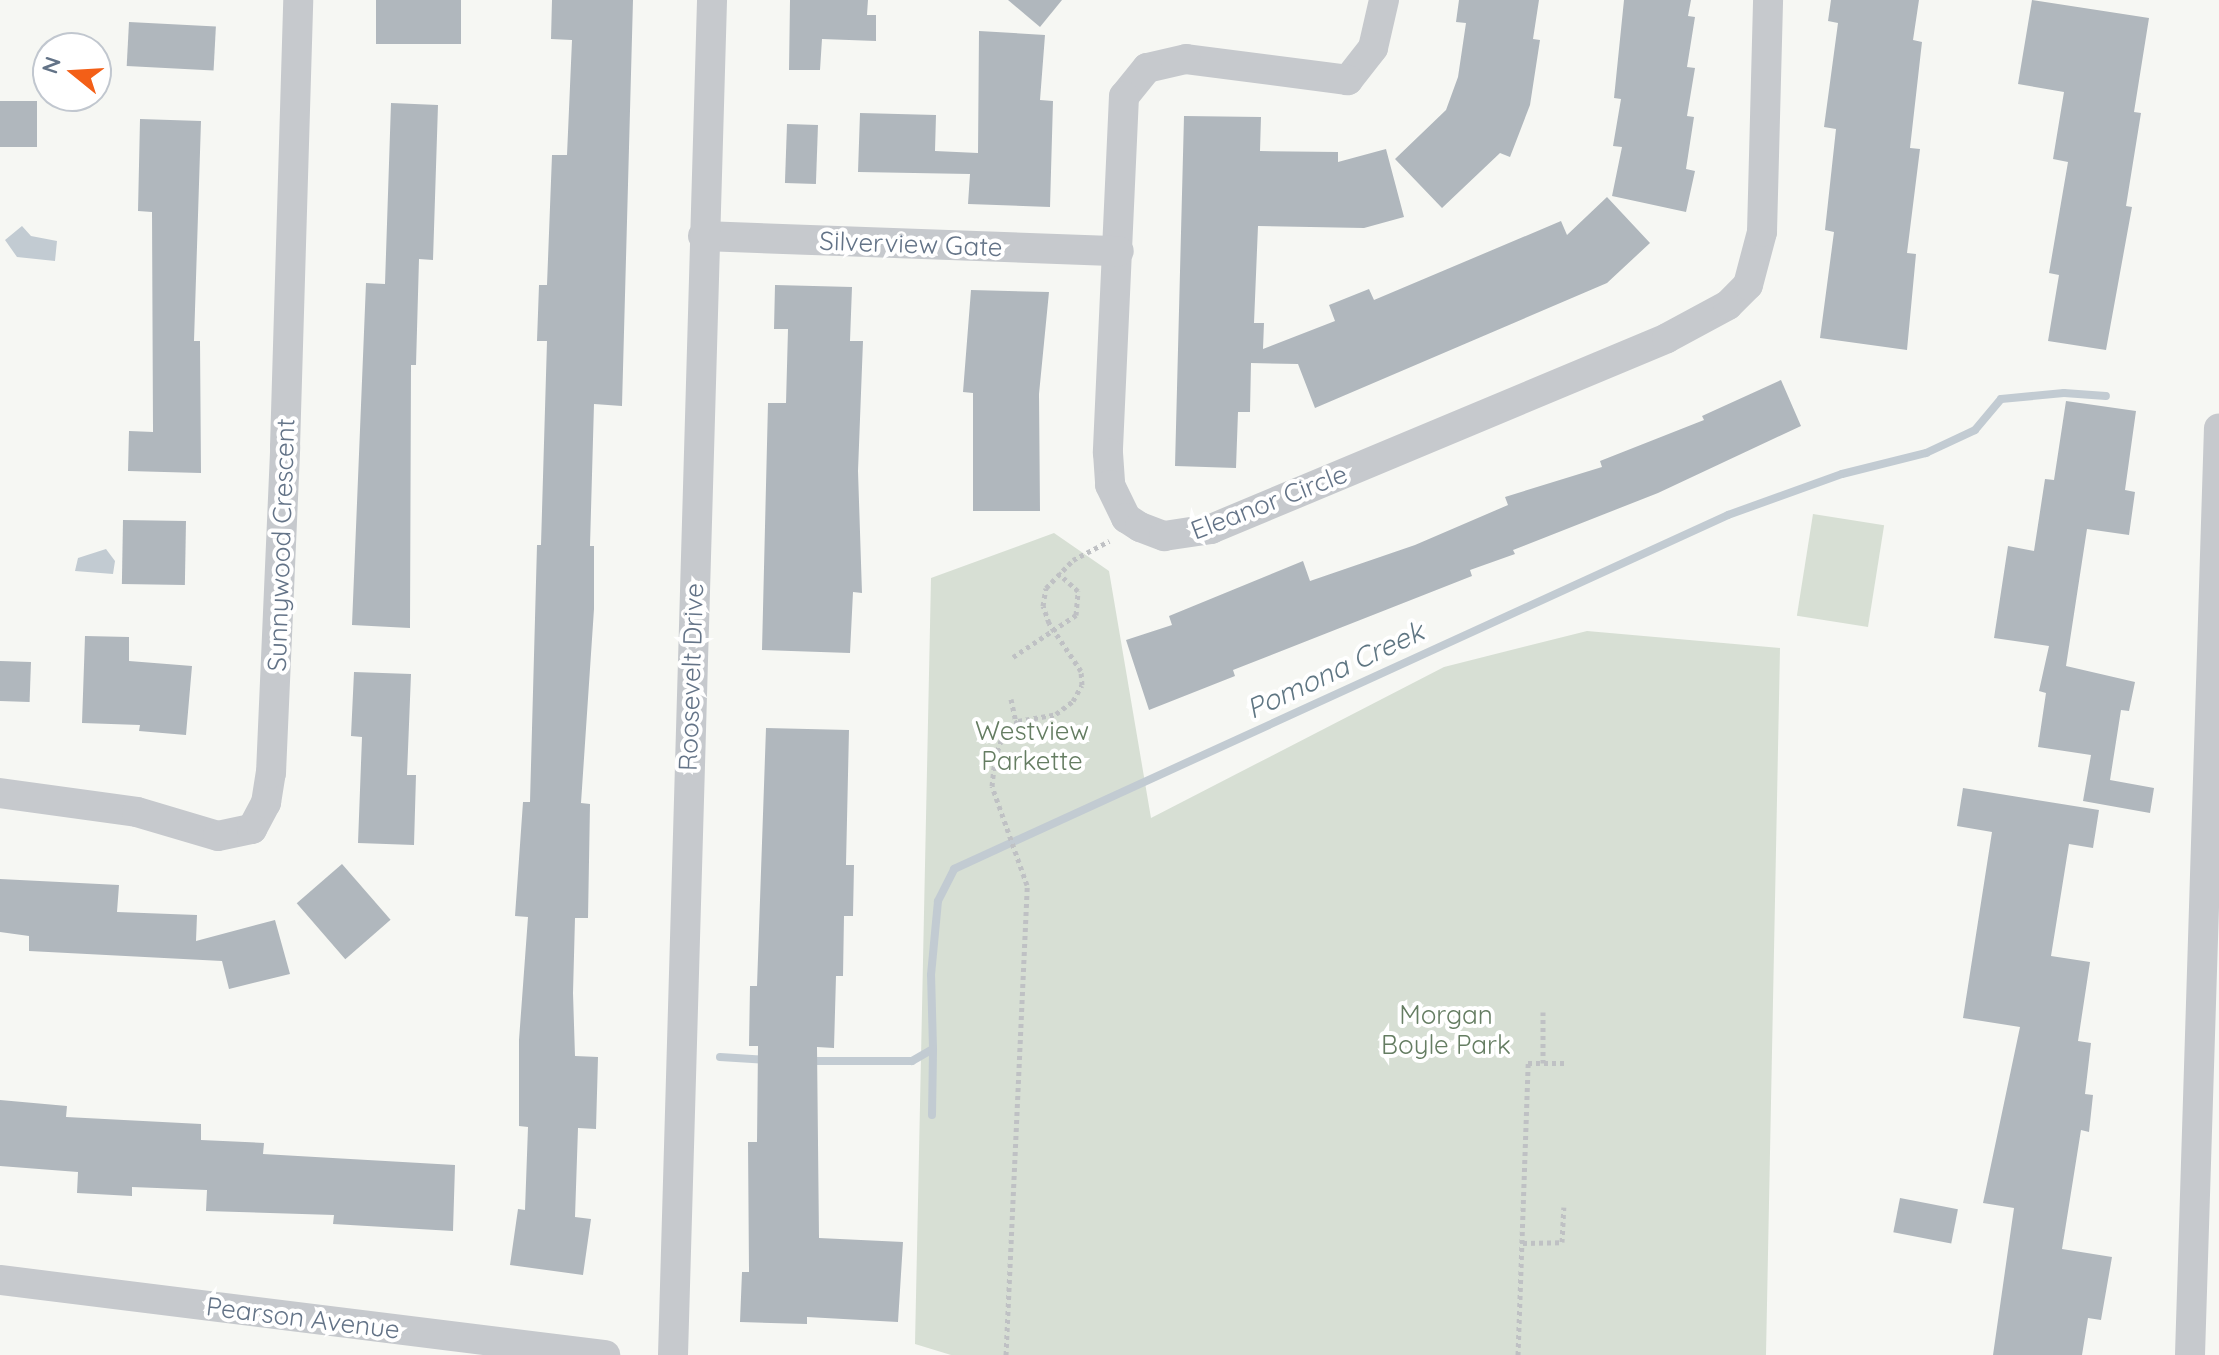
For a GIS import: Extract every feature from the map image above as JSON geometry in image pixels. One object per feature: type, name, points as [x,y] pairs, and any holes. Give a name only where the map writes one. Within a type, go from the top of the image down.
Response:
[{"type":"street","name":"Sunnywood Crescent","points":[[0,793],[137,812],[218,836],[252,829],[266,803],[271,773],[285,462],[298,0]]},
{"type":"street","name":"Roosevelt Drive","points":[[673,1355],[712,0]]},
{"type":"street","points":[[1140,527],[1126,518],[1110,485],[1124,96],[1147,68],[1199,59],[1348,80],[1373,48],[1384,0]]},
{"type":"street","name":"Eleanor Circle","points":[[1140,527],[1164,536],[1211,529],[1667,338],[1728,305],[1748,285],[1762,232],[1768,0]]},
{"type":"street","name":"Silverview Gate","points":[[703,236],[1119,251]]},
{"type":"street","points":[[2190,1355],[2219,428]]},
{"type":"street","name":"Pearson Avenue","points":[[0,1280],[605,1355]]},
{"type":"path","points":[[1006,1355],[1027,885],[1019,853],[999,810],[992,786],[995,759],[1003,734],[1016,723],[1056,714],[1073,701],[1082,685],[1081,671],[1053,629],[1043,606],[1046,588],[1058,573],[1093,548],[1140,527]]},
{"type":"path","points":[[1013,657],[1053,629],[1067,625],[1081,603],[1078,591],[1058,573]]},
{"type":"path","points":[[1011,699],[1016,723]]},
{"type":"path","points":[[1543,1012],[1543,1063]]},
{"type":"path","points":[[1518,1355],[1528,1063],[1565,1063]]},
{"type":"path","points":[[1523,1243],[1562,1242],[1564,1207]]},
{"type":"green space","points":[[1813,514],[1884,525],[1868,627],[1797,616]]},
{"type":"green space","name":"Morgan Boyle Park","points":[[1054,533],[1109,571],[1151,818],[1444,667],[1587,631],[1780,648],[1766,1355],[951,1355],[915,1344],[931,578]]},
{"type":"shaded area","points":[[22,226],[31,236],[57,241],[55,261],[17,257],[5,240]]},
{"type":"shaded area","points":[[106,549],[115,561],[113,574],[75,571],[78,558]]},
{"type":"building","points":[[376,0],[461,0],[461,44],[376,44]]},
{"type":"building","points":[[552,0],[633,0],[622,406],[594,404],[590,546],[594,546],[594,609],[581,803],[590,804],[588,918],[575,918],[573,993],[575,1056],[598,1057],[596,1129],[578,1128],[575,1217],[591,1219],[583,1275],[510,1265],[518,1209],[525,1210],[528,1127],[519,1126],[519,1040],[528,917],[515,916],[523,802],[530,802],[537,545],[541,545],[547,341],[537,341],[539,285],[547,285],[552,155],[567,155],[572,40],[551,39]]},
{"type":"building","points":[[790,0],[868,0],[867,15],[876,15],[876,41],[822,39],[820,70],[789,70]]},
{"type":"building","points":[[1008,0],[1062,0],[1040,27]]},
{"type":"building","points":[[1459,0],[1539,0],[1533,39],[1540,40],[1530,105],[1510,157],[1500,153],[1442,208],[1395,159],[1446,110],[1458,77],[1466,23],[1456,22]]},
{"type":"building","points":[[1624,0],[1691,0],[1688,16],[1695,17],[1687,67],[1695,68],[1687,116],[1694,117],[1686,169],[1695,171],[1686,212],[1612,196],[1622,147],[1613,146],[1621,99],[1614,98]]},
{"type":"building","points":[[1831,0],[1919,0],[1913,40],[1922,42],[1910,148],[1920,149],[1907,253],[1916,254],[1907,350],[1820,338],[1834,232],[1825,230],[1836,129],[1824,127],[1838,23],[1828,21]]},
{"type":"building","points":[[2032,0],[2149,18],[2134,112],[2141,113],[2126,206],[2132,207],[2106,350],[2048,341],[2059,275],[2049,273],[2068,162],[2053,159],[2064,92],[2018,84]]},
{"type":"building","points":[[129,22],[216,27],[214,70],[127,66]]},
{"type":"building","points":[[979,31],[1045,35],[1040,100],[1053,101],[1050,207],[968,204],[970,174],[858,172],[860,113],[936,115],[935,151],[978,153]]},
{"type":"building","points":[[0,101],[32,101],[32,112],[37,112],[37,147],[0,147]]},
{"type":"building","points":[[391,103],[438,105],[433,260],[419,259],[416,365],[411,365],[410,628],[352,625],[366,283],[385,284]]},
{"type":"building","points":[[1184,116],[1261,117],[1260,151],[1338,152],[1338,162],[1386,149],[1404,217],[1364,228],[1258,226],[1254,323],[1264,323],[1263,349],[1335,321],[1329,305],[1369,289],[1374,300],[1561,221],[1567,235],[1607,197],[1650,243],[1607,283],[1315,408],[1298,364],[1251,363],[1250,412],[1238,412],[1236,468],[1175,466]]},
{"type":"building","points":[[140,119],[201,121],[194,341],[200,341],[201,473],[128,471],[129,431],[153,432],[152,212],[138,211]]},
{"type":"building","points":[[787,124],[818,125],[816,184],[785,183]]},
{"type":"building","points":[[775,285],[852,287],[850,341],[863,341],[858,471],[862,593],[853,592],[850,653],[762,650],[768,403],[786,403],[788,329],[774,329]]},
{"type":"building","points":[[971,290],[1049,292],[1039,394],[1040,511],[973,511],[973,393],[963,392]]},
{"type":"building","points":[[1781,380],[1801,426],[1658,493],[1513,550],[1515,554],[1470,570],[1472,576],[1233,670],[1235,676],[1149,710],[1126,640],[1172,625],[1169,616],[1303,561],[1310,581],[1415,545],[1508,505],[1505,497],[1602,467],[1600,461],[1704,420],[1702,416]]},
{"type":"building","points":[[2066,401],[2136,411],[2125,490],[2135,492],[2129,535],[2087,529],[2066,666],[2135,682],[2129,711],[2121,710],[2110,780],[2154,788],[2150,813],[2083,801],[2091,755],[2038,747],[2046,693],[2039,691],[2049,646],[1994,638],[2008,546],[2034,551],[2045,479],[2054,480]]},
{"type":"building","points":[[123,520],[186,521],[185,585],[122,584]]},
{"type":"building","points":[[85,636],[129,637],[129,661],[192,666],[186,735],[139,731],[140,725],[82,723]]},
{"type":"building","points":[[0,661],[31,662],[30,702],[0,701]]},
{"type":"building","points":[[354,672],[411,674],[407,775],[416,775],[414,845],[358,843],[362,737],[351,736]]},
{"type":"building","points":[[766,728],[849,730],[846,865],[854,865],[853,916],[844,916],[843,976],[836,976],[834,1048],[817,1047],[819,1238],[903,1242],[898,1322],[807,1317],[807,1324],[740,1322],[742,1272],[749,1272],[748,1142],[757,1142],[758,1046],[749,1046],[750,986],[757,986]]},
{"type":"building","points":[[1963,788],[2099,810],[2093,848],[2069,844],[2051,956],[2090,962],[2078,1041],[2091,1043],[2085,1094],[2093,1095],[2089,1132],[2081,1130],[2062,1249],[2112,1257],[2101,1320],[2088,1318],[2082,1355],[1993,1355],[2014,1208],[1983,1203],[2020,1027],[1963,1018],[1992,832],[1957,826]]},
{"type":"building","points":[[342,864],[391,920],[345,959],[297,903]]},
{"type":"building","points":[[0,879],[119,885],[117,912],[197,915],[196,941],[275,920],[290,974],[229,989],[222,961],[29,951],[29,936],[0,932]]},
{"type":"building","points":[[0,1100],[67,1106],[66,1117],[201,1124],[201,1140],[264,1143],[263,1154],[455,1165],[453,1231],[333,1224],[334,1215],[206,1211],[207,1190],[132,1187],[132,1196],[77,1193],[78,1172],[0,1166]]},
{"type":"building","points":[[1900,1198],[1958,1209],[1951,1244],[1893,1232]]},
{"type":"waterway","name":"Pomona Creek","points":[[809,1061],[912,1061],[933,1049],[931,975],[938,901],[954,869],[1728,515],[1842,474],[1926,453],[1975,430],[2001,399],[2064,393],[2106,396]]},
{"type":"waterway","points":[[932,1115],[933,1049]]},
{"type":"waterway","name":"Pomona Creek","points":[[720,1057],[767,1060]]},
{"type":"park label","name":"Westview Parkette","points":[[1032,746]]}]
